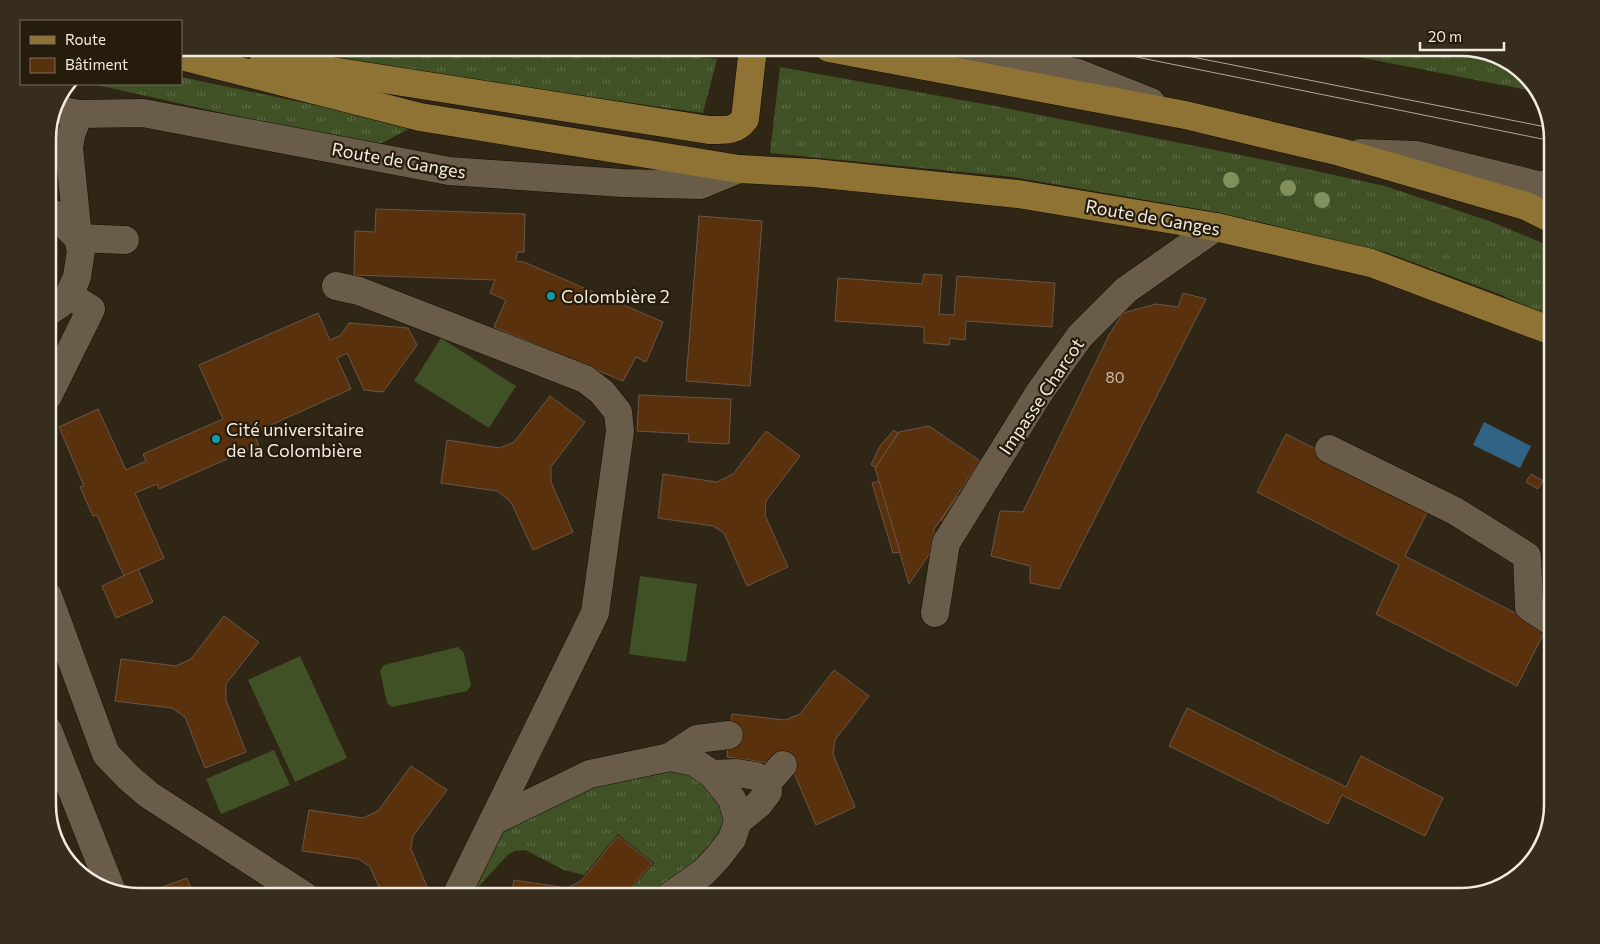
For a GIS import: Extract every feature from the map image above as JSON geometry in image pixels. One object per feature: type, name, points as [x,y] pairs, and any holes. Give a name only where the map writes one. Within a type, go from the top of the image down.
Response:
[{"type":"main road","points":[[183,56],[313,68],[690,127],[727,131],[739,126],[745,119],[752,56]]},
{"type":"main road","name":"Route de Ganges","points":[[183,56],[420,117],[739,169],[814,173],[1018,194],[1216,227],[1371,263],[1544,328]]},
{"type":"main road","points":[[872,56],[1185,115],[1340,152],[1526,206],[1544,215]]},
{"type":"street","points":[[998,56],[1078,73],[1185,115]]},
{"type":"street","points":[[56,307],[69,295],[77,278],[81,250],[69,148],[71,135],[68,112]]},
{"type":"street","name":"Route de Ganges","points":[[68,112],[143,114],[449,171],[622,183],[700,185],[739,169]]},
{"type":"street","points":[[1340,152],[1417,154],[1544,185]]},
{"type":"street","points":[[56,216],[78,237],[125,240]]},
{"type":"street","name":"Impasse Charcot","points":[[935,613],[946,543],[1039,393],[1080,336],[1126,290],[1216,227]]},
{"type":"street","points":[[336,286],[358,291],[585,379],[602,392],[618,412],[620,431],[596,612],[460,888]]},
{"type":"street","points":[[56,380],[91,309],[69,295]]},
{"type":"street","points":[[1329,448],[1455,511],[1527,556],[1529,607],[1544,617]]},
{"type":"street","points":[[56,618],[106,754],[149,795],[293,888]]},
{"type":"street","points":[[493,821],[590,774],[670,757],[697,739],[729,735]]},
{"type":"street","points":[[56,750],[108,881]]},
{"type":"street","points":[[670,757],[694,762],[712,774],[732,799],[738,820],[732,839],[718,857],[704,872],[681,888]]},
{"type":"street","points":[[712,774],[737,773],[756,776],[775,774],[768,792],[760,804],[738,820]]},
{"type":"green space","points":[[324,56],[688,56],[717,59],[703,113],[418,73]]},
{"type":"green space","points":[[1354,56],[1461,56],[1482,59],[1511,73],[1527,90]]},
{"type":"green space","points":[[780,67],[995,106],[1265,160],[1385,186],[1492,222],[1544,244],[1544,314],[1499,294],[1385,252],[1221,213],[1013,177],[770,153]]},
{"type":"green space","points":[[182,77],[343,111],[409,129],[374,147],[97,85],[182,85]]},
{"type":"green space","points":[[441,338],[516,386],[489,428],[414,381]]},
{"type":"green space","points":[[640,576],[697,584],[686,662],[629,654]]},
{"type":"green space","points":[[458,647],[464,653],[471,685],[467,691],[392,707],[387,703],[380,671],[384,665]]},
{"type":"green space","points":[[300,656],[347,758],[295,782],[248,680]]},
{"type":"green space","points":[[274,750],[290,785],[221,814],[206,779]]},
{"type":"green space","points":[[667,766],[703,779],[726,814],[717,842],[665,888],[633,888],[654,863],[618,834],[584,875],[564,870],[525,850],[515,851],[509,854],[477,888],[474,888],[505,823],[581,786]]},
{"type":"water","points":[[1484,422],[1531,446],[1520,468],[1473,445]]},
{"type":"building","name":"Colombière 2","points":[[376,209],[525,214],[524,252],[517,252],[516,261],[524,262],[663,322],[646,362],[636,357],[623,381],[494,327],[506,300],[490,293],[495,280],[354,275],[355,231],[375,232]]},
{"type":"building","name":"Colombière 2","points":[[699,216],[762,221],[750,386],[686,381]]},
{"type":"building","points":[[924,274],[942,275],[939,314],[954,315],[957,276],[1055,283],[1052,327],[966,321],[965,340],[950,338],[949,345],[924,343],[924,327],[835,321],[838,278],[922,284]]},
{"type":"building","points":[[1183,293],[1206,299],[1059,589],[1030,583],[1030,566],[991,556],[1000,511],[1023,512],[1109,335],[1123,313],[1156,304],[1178,307]]},
{"type":"building","name":"Cité universitaire de la Colombière","points":[[318,313],[330,340],[341,335],[349,323],[408,328],[417,345],[383,392],[364,390],[347,353],[337,358],[351,389],[253,433],[259,445],[159,489],[157,484],[135,493],[164,558],[124,576],[97,515],[93,516],[80,487],[84,486],[59,427],[98,409],[126,470],[146,461],[143,454],[223,419],[199,365]]},
{"type":"building","points":[[639,395],[731,399],[729,444],[688,442],[689,434],[637,431]]},
{"type":"building","points":[[550,396],[585,422],[551,467],[551,482],[573,532],[533,550],[511,502],[497,491],[441,483],[447,440],[500,448],[514,442]]},
{"type":"building","points":[[929,426],[980,461],[933,531],[937,534],[935,546],[909,584],[875,468],[899,432]]},
{"type":"building","points":[[894,430],[898,433],[876,467],[871,465],[880,446]]},
{"type":"building","points":[[766,431],[800,456],[766,501],[765,515],[788,567],[747,586],[724,533],[713,526],[658,518],[663,474],[717,482],[733,474]]},
{"type":"building","points":[[1286,434],[1430,507],[1405,556],[1544,628],[1544,633],[1517,686],[1376,614],[1399,565],[1257,492]]},
{"type":"building","points":[[1531,474],[1543,481],[1538,489],[1526,482]]},
{"type":"building","points":[[879,481],[900,552],[893,553],[872,483]]},
{"type":"building","points":[[957,496],[961,499],[945,523],[941,520]]},
{"type":"building","points":[[138,569],[153,602],[116,618],[102,586]]},
{"type":"building","points":[[224,616],[259,642],[226,684],[226,700],[246,752],[205,768],[185,717],[172,708],[115,701],[121,659],[176,666],[191,659]]},
{"type":"building","points":[[834,670],[869,696],[835,740],[833,754],[855,807],[816,825],[794,773],[783,765],[727,757],[729,735],[732,714],[785,720],[800,714]]},
{"type":"building","points":[[1187,708],[1346,787],[1361,756],[1443,798],[1425,836],[1342,795],[1328,824],[1169,746]]},
{"type":"building","points":[[411,766],[447,790],[413,836],[411,849],[428,888],[379,888],[370,867],[359,859],[302,851],[309,810],[363,818],[378,811]]},
{"type":"building","points":[[618,836],[652,863],[632,888],[567,888],[581,881]]},
{"type":"building","points":[[187,878],[191,888],[160,888]]},
{"type":"building","points":[[514,880],[567,888],[512,888]]},
{"type":"tram line","points":[[1132,56],[1544,139]]},
{"type":"tram line","points":[[1187,56],[1543,126]]},
{"type":"place","name":"Colombière 2","points":[[551,296]]},
{"type":"place","name":"Cité universitaire de la Colombière","points":[[216,439]]}]
